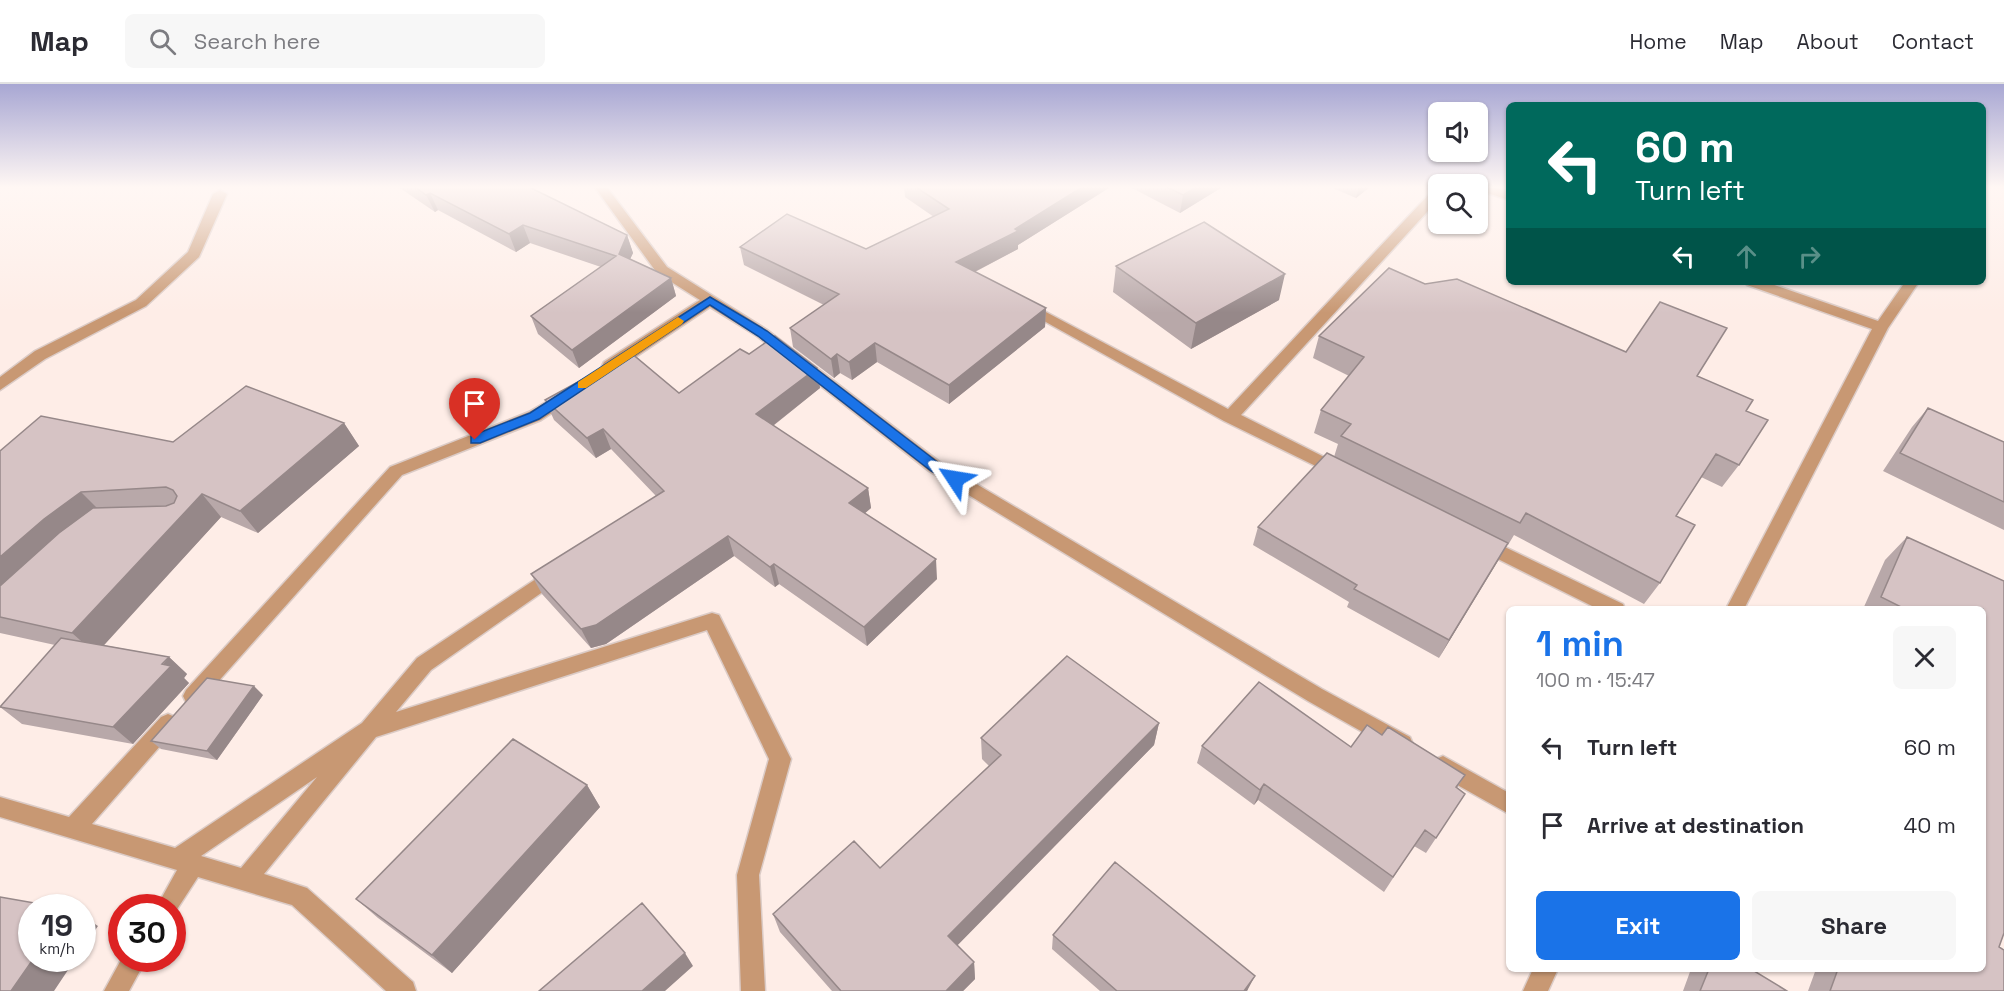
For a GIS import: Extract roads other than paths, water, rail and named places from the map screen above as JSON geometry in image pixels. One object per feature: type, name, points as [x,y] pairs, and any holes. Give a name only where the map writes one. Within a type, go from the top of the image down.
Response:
[{"type":"street","points":[[0,385],[40,355],[141,303],[194,254],[205,228]]},
{"type":"street","points":[[631,228],[662,270],[762,333],[935,467],[1305,689],[1506,802]]},
{"type":"street","points":[[1230,417],[1405,228]]},
{"type":"street","points":[[1761,285],[1881,327]]},
{"type":"street","points":[[1737,606],[1881,327],[1910,285]]},
{"type":"street","points":[[1010,298],[1230,417],[1359,481]]},
{"type":"street","points":[[73,829],[396,471],[535,416],[710,300]]},
{"type":"street","points":[[1466,534],[1610,606]]},
{"type":"street","points":[[245,880],[424,664],[574,560]]},
{"type":"street","points":[[172,894],[185,862],[369,730],[712,621],[780,759],[748,875],[753,991]]},
{"type":"street","points":[[0,807],[299,896],[404,991]]},
{"type":"street","points":[[116,991],[127,972]]},
{"type":"street","points":[[1535,991],[1544,972]]}]
